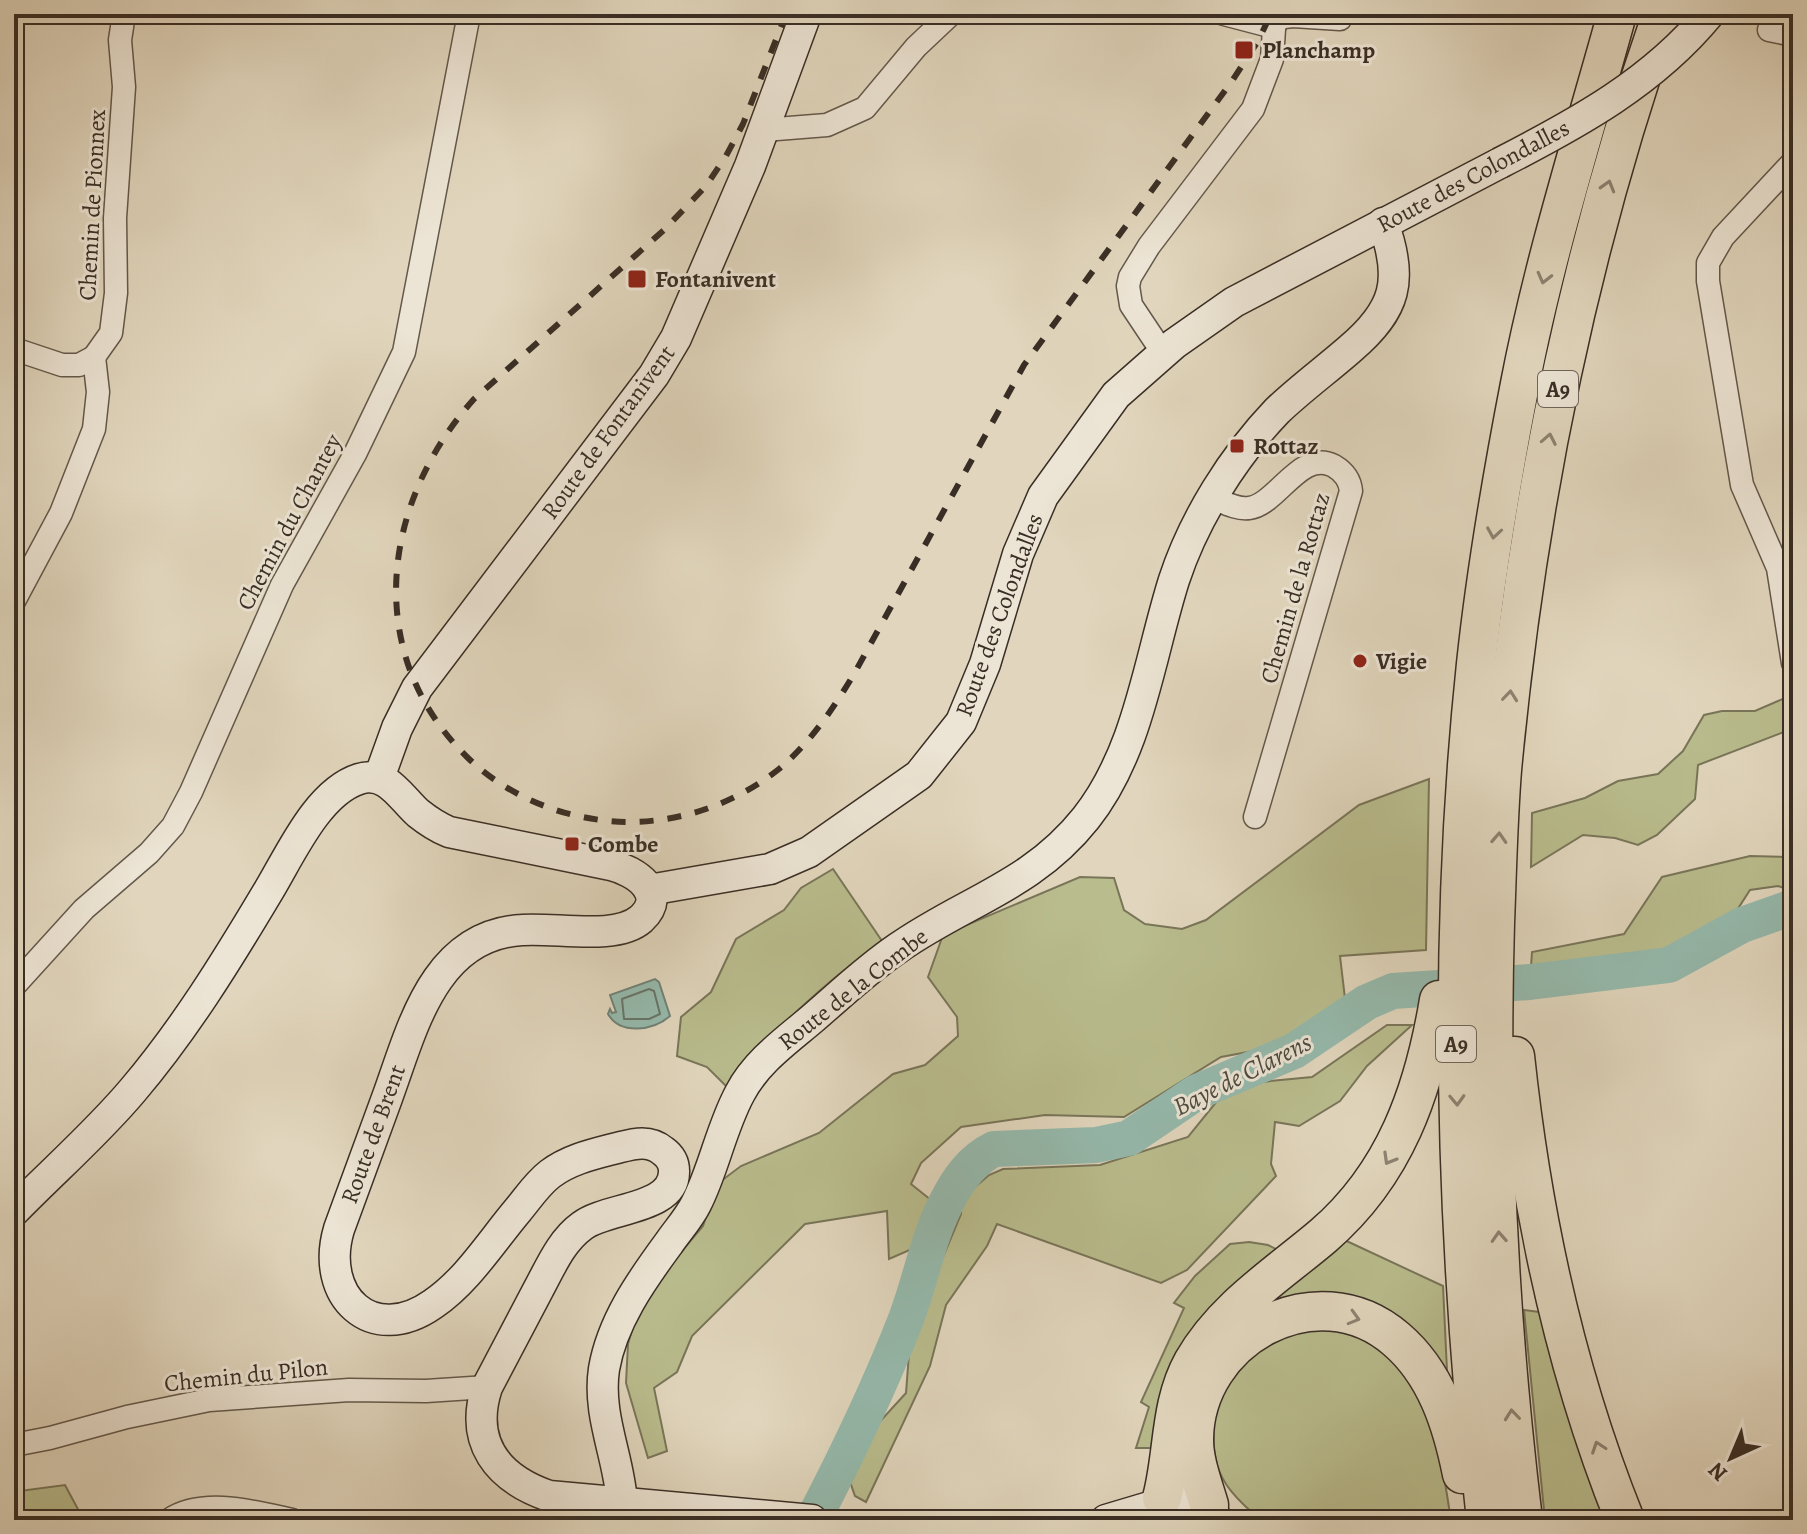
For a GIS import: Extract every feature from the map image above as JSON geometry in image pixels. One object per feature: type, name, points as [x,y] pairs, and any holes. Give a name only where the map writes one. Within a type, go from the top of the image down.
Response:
[{"type":"highway","name":"A9","points":[[1486,1520],[1486,1317],[1497,878],[1484,772],[1476,663],[1490,554],[1520,382],[1568,186],[1617,14]]},
{"type":"highway","name":"A9","points":[[1523,1520],[1460,1190],[1456,1057],[1460,867],[1484,772],[1559,385],[1607,187],[1662,14]]},
{"type":"highway","points":[[1154,1508],[1173,1417],[1192,1364],[1233,1310],[1355,1206],[1389,1159],[1407,1124],[1432,1040],[1460,867]]},
{"type":"highway","points":[[1497,878],[1526,1153],[1539,1229],[1557,1311],[1588,1417],[1625,1520]]},
{"type":"highway","points":[[1217,1514],[1197,1464],[1194,1440],[1198,1412],[1211,1379],[1239,1343],[1263,1325],[1292,1315],[1334,1313],[1383,1329],[1405,1347],[1425,1371],[1449,1423],[1473,1520]]},
{"type":"street","name":"Chemin de Pionnex","points":[[94,357],[111,333],[116,293],[115,218],[124,87],[120,40],[124,14]]},
{"type":"street","name":"Chemin du Chantey","points":[[14,986],[84,909],[149,853],[173,826],[282,585],[355,454],[404,352],[469,14]]},
{"type":"street","name":"Route de Fontanivent","points":[[379,778],[397,728],[417,688],[654,375],[674,343],[764,130],[806,14]]},
{"type":"street","points":[[764,130],[827,125],[865,108],[916,47],[951,14]]},
{"type":"street","points":[[1224,14],[1266,25],[1275,19],[1293,16],[1340,19]]},
{"type":"street","name":"Route des Colondalles","points":[[649,890],[770,869],[809,852],[919,775],[961,722],[985,664],[1018,554],[1043,496],[1116,395],[1163,353],[1234,302],[1603,107],[1685,43],[1709,14]]},
{"type":"street","points":[[1163,353],[1131,305],[1130,277],[1149,246],[1253,109],[1272,59],[1275,19]]},
{"type":"street","points":[[1769,30],[1793,35]]},
{"type":"street","points":[[1793,162],[1723,237],[1708,263],[1708,281],[1736,461],[1753,515],[1778,568],[1793,663]]},
{"type":"street","name":"Route de la Combe","points":[[622,1502],[618,1466],[602,1401],[608,1354],[637,1286],[696,1205],[742,1089],[762,1063],[865,973],[923,931],[1027,874],[1087,817],[1114,771],[1134,724],[1175,577],[1213,498],[1249,445],[1279,410],[1369,333],[1384,314],[1394,280],[1393,259],[1383,223]]},
{"type":"street","points":[[14,349],[62,365],[79,365],[94,357],[98,392],[94,429],[61,513],[14,601]]},
{"type":"street","name":"Chemin de la Rottaz","points":[[1213,498],[1240,508],[1253,507],[1299,471],[1319,463],[1337,468],[1350,483],[1351,491],[1255,817]]},
{"type":"street","points":[[14,1211],[119,1106],[166,1048],[237,943],[323,804],[352,782],[369,777],[379,778],[438,827],[461,835],[616,867],[641,878],[649,890]]},
{"type":"street","name":"Route de Brent","points":[[649,890],[650,902],[645,914],[638,922],[625,928],[604,931],[518,930],[475,944],[448,965],[416,1015],[339,1229],[333,1256],[336,1282],[343,1295],[364,1314],[394,1319],[410,1316],[434,1304],[460,1280],[538,1185],[559,1168],[633,1144],[657,1146],[666,1153],[675,1168],[671,1185],[665,1194],[648,1203],[593,1218],[568,1239],[487,1387],[480,1419],[485,1444],[508,1475],[526,1488],[549,1496],[812,1520]]},
{"type":"street","name":"Chemin du Pilon","points":[[14,1445],[209,1400],[349,1390],[426,1391],[487,1387]]},
{"type":"street","points":[[1106,1520],[1154,1508],[1176,1494],[1191,1494],[1217,1514]]},
{"type":"street","points":[[169,1520],[197,1509],[238,1510],[292,1520]]},
{"type":"green space","points":[[1785,698],[1793,703],[1793,716],[1784,732],[1698,765],[1695,799],[1657,835],[1638,845],[1615,838],[1583,835],[1531,867],[1532,813],[1585,798],[1618,781],[1658,774],[1683,751],[1704,715],[1722,711],[1755,711]]},
{"type":"green space","points":[[1429,779],[1426,950],[1340,956],[1346,1007],[1264,1049],[1221,1057],[1124,1117],[1045,1115],[961,1127],[921,1163],[911,1184],[931,1200],[912,1249],[889,1259],[887,1211],[805,1224],[692,1336],[677,1372],[654,1388],[667,1451],[648,1458],[626,1383],[628,1344],[640,1301],[703,1226],[717,1184],[741,1166],[819,1133],[893,1074],[925,1065],[958,1036],[957,1017],[928,977],[943,935],[1080,877],[1114,878],[1124,910],[1145,924],[1182,929],[1206,920],[1359,805]]},
{"type":"green space","points":[[1750,856],[1793,857],[1793,891],[1778,886],[1750,890],[1730,921],[1669,965],[1530,982],[1532,952],[1624,934],[1662,877]]},
{"type":"green space","points":[[833,869],[882,941],[800,1009],[727,1087],[707,1067],[677,1056],[681,1017],[711,992],[736,939],[784,910],[801,888]]},
{"type":"green space","points":[[1387,1025],[1412,1025],[1367,1066],[1340,1101],[1299,1126],[1275,1122],[1271,1164],[1276,1176],[1187,1270],[1161,1283],[997,1224],[987,1246],[946,1305],[930,1366],[866,1502],[855,1496],[848,1476],[874,1428],[906,1393],[911,1327],[925,1282],[943,1257],[961,1214],[961,1199],[989,1175],[1003,1169],[1100,1165],[1188,1137],[1230,1085],[1312,1077]]},
{"type":"green space","points":[[1338,1237],[1443,1286],[1448,1392],[1408,1333],[1235,1326]]},
{"type":"green space","points":[[1249,1242],[1268,1245],[1280,1251],[1158,1410],[1151,1448],[1136,1448],[1149,1407],[1141,1402],[1184,1308],[1174,1303],[1195,1276],[1230,1244]]},
{"type":"green space","points":[[1524,1310],[1547,1313],[1605,1494],[1604,1520],[1545,1520]]},
{"type":"green space","points":[[1332,1326],[1378,1343],[1416,1382],[1440,1451],[1451,1520],[1261,1520],[1231,1491],[1222,1477],[1214,1449],[1216,1392],[1271,1337]]},
{"type":"green space","points":[[14,1483],[20,1491],[65,1485],[80,1513],[75,1520],[14,1520]]},
{"type":"water","points":[[655,979],[659,982],[670,1016],[655,1025],[637,1028],[628,1028],[613,1021],[608,1014],[610,1009],[612,1013],[616,1012],[610,995]]},
{"type":"waterway","name":"Baye de Clarens","points":[[813,1520],[896,1345],[946,1203],[978,1159],[994,1149],[1096,1145],[1129,1138],[1197,1092],[1294,1051],[1367,1002],[1393,991],[1530,982],[1669,965],[1742,925],[1793,907]]},
{"type":"railway","points":[[786,14],[743,124],[706,186],[664,230],[474,399],[443,440],[419,484],[403,531],[396,579],[399,627],[411,673],[434,717],[468,758],[485,772],[522,796],[563,812],[628,822],[689,814],[745,792],[779,769],[811,737],[854,674],[1024,365],[1232,81],[1271,14]]},
{"type":"place","name":"Planchamp","points":[[1244,50]]},
{"type":"place","name":"Fontanivent","points":[[637,279]]},
{"type":"place","name":"Rottaz","points":[[1237,446]]},
{"type":"place","name":"Vigie","points":[[1360,661]]},
{"type":"place","name":"Combe","points":[[572,844]]}]
